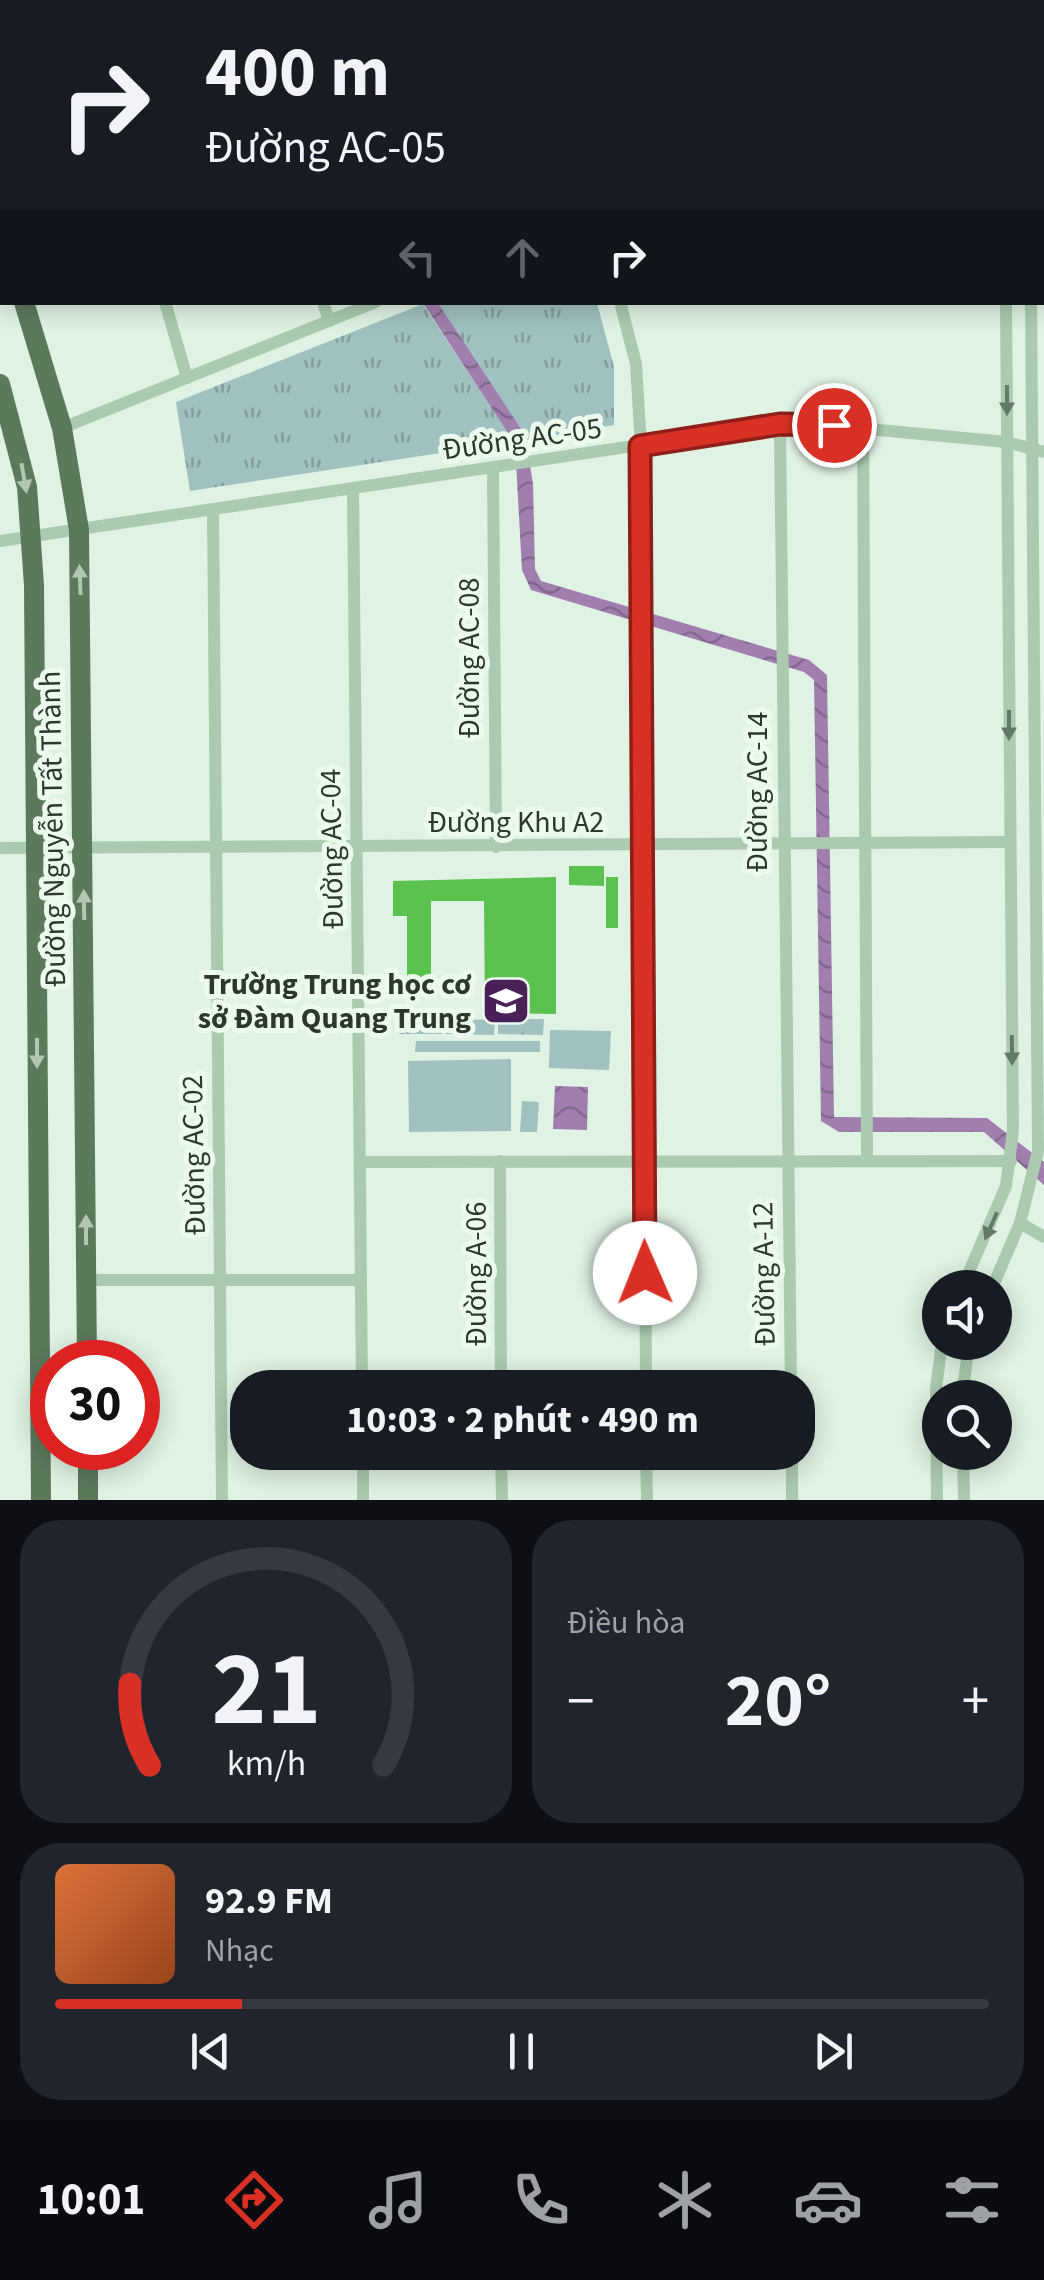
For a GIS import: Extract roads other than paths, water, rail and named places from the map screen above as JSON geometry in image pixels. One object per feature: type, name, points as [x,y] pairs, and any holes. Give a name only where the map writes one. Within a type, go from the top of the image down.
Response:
[{"type":"main road","name":"Đường Nguyễn Tất Thành","points":[[25,305],[62,428],[78,530],[87,1340]]},
{"type":"main road","name":"Đường Nguyễn Tất Thành","points":[[0,384],[17,440],[32,537],[41,1500]]},
{"type":"main road","points":[[88,1470],[88,1500]]},
{"type":"street","points":[[166,305],[186,378]]},
{"type":"street","points":[[324,305],[329,321]]},
{"type":"street","points":[[62,428],[369,305]]},
{"type":"street","points":[[621,305],[636,364],[640,446],[646,1370]]},
{"type":"street","points":[[970,1270],[998,1211],[1011,1161],[1013,1130],[1006,305]]},
{"type":"street","points":[[1000,1270],[1020,1224],[1040,1143],[1038,451],[1031,305]]},
{"type":"street","name":"Đường AC-05","points":[[0,540],[780,424],[1007,442],[1038,451]]},
{"type":"street","name":"Đường AC-14","points":[[780,424],[787,1159]]},
{"type":"street","points":[[863,428],[868,1158]]},
{"type":"street","name":"Đường AC-08","points":[[496,847],[500,467]]},
{"type":"street","name":"Đường AC-04","points":[[353,489],[362,1370]]},
{"type":"street","name":"Đường AC-02","points":[[213,510],[222,1500]]},
{"type":"street","name":"Đường Khu A2","points":[[0,848],[216,850],[1010,842]]},
{"type":"street","points":[[360,1162],[868,1158],[1011,1161]]},
{"type":"street","name":"Đường A-12","points":[[787,1159],[790,1370]]},
{"type":"street","name":"Đường A-06","points":[[500,1161],[501,1370]]},
{"type":"street","points":[[1020,1224],[1044,1237]]},
{"type":"street","points":[[86,1280],[361,1280]]},
{"type":"street","points":[[937,1500],[936,1389],[940,1360]]},
{"type":"street","points":[[363,1470],[363,1500]]},
{"type":"street","points":[[502,1470],[502,1500]]},
{"type":"street","points":[[646,1470],[647,1500]]},
{"type":"street","points":[[792,1470],[792,1500]]},
{"type":"street","points":[[963,1470],[964,1500]]},
{"type":"water","points":[[424,305],[439,305],[525,435],[533,484],[535,569],[541,581],[809,660],[827,675],[834,1117],[987,1118],[1044,1162],[1044,1185],[984,1132],[839,1132],[821,1121],[814,680],[804,672],[531,590],[522,570],[515,444]]},
{"type":"water","points":[[555,1086],[588,1087],[587,1130],[553,1129]]},
{"type":"place","name":"Trường Trung học cơ sở Đàm Quang Trung","points":[[506,1001]]}]
